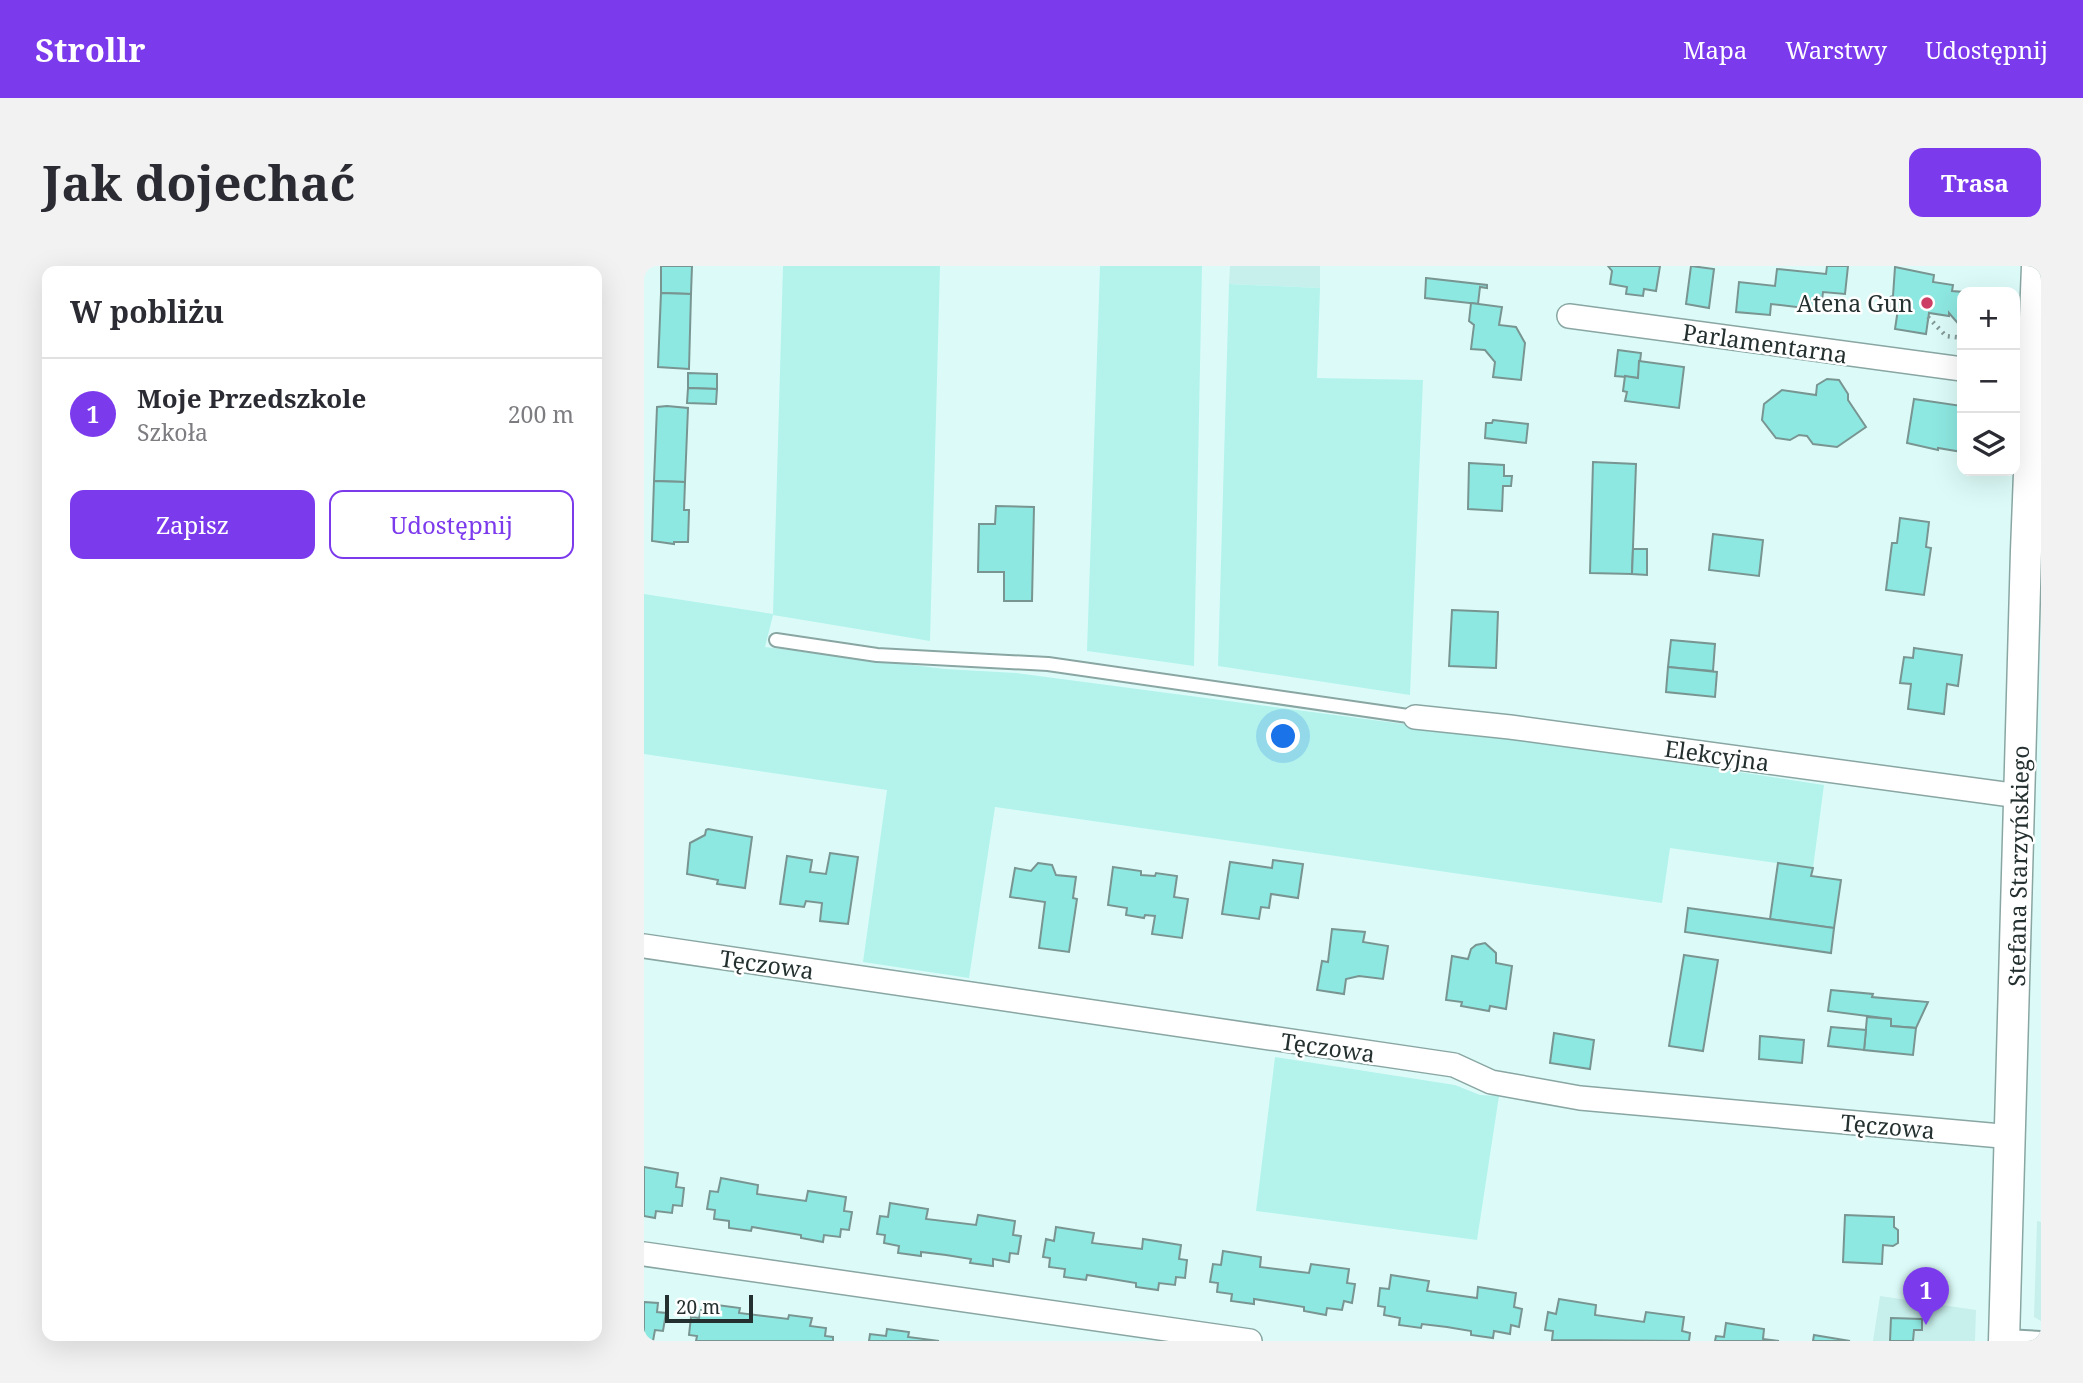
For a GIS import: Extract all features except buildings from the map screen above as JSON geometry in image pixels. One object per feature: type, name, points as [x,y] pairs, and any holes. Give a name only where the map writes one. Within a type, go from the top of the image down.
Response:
[{"type":"street","name":"Stefana Starzyńskiego","points":[[2004,1339],[2019,796],[2034,552],[2024,377],[2037,266]]},
{"type":"street","name":"Parlamentarna","points":[[1569,316],[1957,368]]},
{"type":"street","name":"Elekcyjna","points":[[1415,717],[1523,729],[2019,796]]},
{"type":"street","name":"Tęczowa","points":[[644,946],[1454,1065],[1492,1082],[1580,1098],[2011,1137]]},
{"type":"street","points":[[644,1254],[1250,1341]]},
{"type":"lane","points":[[776,640],[877,654],[1048,664],[1415,717]]},
{"type":"lane","points":[[2004,1339],[2041,1338]]},
{"type":"path","points":[[1928,317],[1946,336],[1957,337]]},
{"type":"shaded area","points":[[783,266],[940,266],[930,641],[773,615],[765,647],[945,669],[1016,673],[1541,742],[1824,785],[1813,868],[1670,848],[1662,903],[995,807],[969,978],[863,962],[887,790],[644,754],[644,594],[773,614]]},
{"type":"shaded area","points":[[1100,266],[1202,266],[1194,666],[1087,651]]},
{"type":"shaded area","points":[[1230,266],[1320,266],[1320,288],[1229,284]]},
{"type":"shaded area","points":[[1229,284],[1320,288],[1317,378],[1423,380],[1410,695],[1218,666]]},
{"type":"shaded area","points":[[1275,1057],[1455,1085],[1480,1095],[1499,1096],[1477,1240],[1256,1211]]},
{"type":"shaded area","points":[[2037,1221],[2041,1222],[2041,1321],[2034,1317]]},
{"type":"shaded area","points":[[1880,1296],[1976,1310],[1975,1341],[1873,1341]]},
{"type":"place","name":"Atena Gun","points":[[1927,303]]},
{"type":"place","name":"Moje Przedszkole","points":[[1926,1325]]}]
